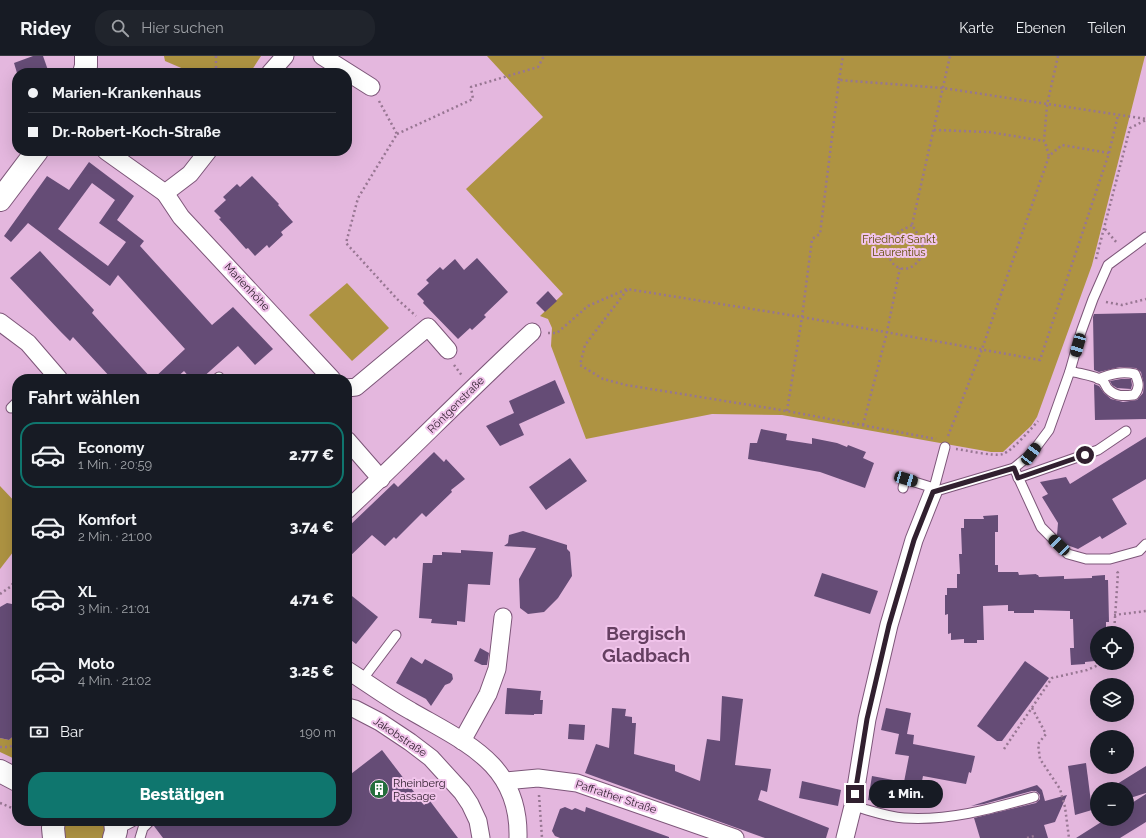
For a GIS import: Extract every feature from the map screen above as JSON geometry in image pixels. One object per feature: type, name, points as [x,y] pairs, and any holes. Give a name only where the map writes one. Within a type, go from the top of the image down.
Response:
[{"type":"street","points":[[85,68],[86,56]]},
{"type":"street","points":[[274,68],[285,56]]},
{"type":"street","points":[[322,56],[341,68]]},
{"type":"street","points":[[352,75],[371,87]]},
{"type":"street","points":[[0,200],[33,156]]},
{"type":"street","name":"Marienhöhe","points":[[113,156],[165,193],[181,217],[327,374]]},
{"type":"street","points":[[165,193],[190,174],[204,156]]},
{"type":"street","points":[[0,322],[28,343],[50,374]]},
{"type":"street","points":[[352,387],[356,387],[428,327],[448,350]]},
{"type":"street","name":"Röntgenstraße","points":[[352,505],[532,332]]},
{"type":"street","points":[[352,446],[381,479]]},
{"type":"street","points":[[845,838],[853,806],[867,719],[889,625],[914,540],[933,490]]},
{"type":"street","points":[[462,741],[488,694],[497,670],[503,617]]},
{"type":"street","points":[[352,673],[402,706],[462,741],[490,762],[505,781],[510,792],[516,814],[518,838]]},
{"type":"street","name":"Jakobstraße","points":[[352,708],[380,722],[431,758],[462,792],[470,804],[478,821],[481,838]]},
{"type":"street","points":[[0,766],[12,770]]},
{"type":"street","points":[[0,771],[12,777]]},
{"type":"street","name":"Paffrather Straße","points":[[505,781],[538,778],[577,783],[735,838]]},
{"type":"street","points":[[53,826],[54,838]]},
{"type":"lane","points":[[903,488],[906,479],[933,490],[1014,468],[1031,454],[1049,430],[1070,372],[1081,332],[1093,299],[1108,265],[1146,237]]},
{"type":"lane","points":[[1070,372],[1098,379]]},
{"type":"lane","points":[[1018,478],[1098,450],[1126,431]]},
{"type":"lane","points":[[933,490],[946,444]]},
{"type":"lane","points":[[1014,468],[1041,528],[1068,554],[1086,559],[1110,559],[1139,551],[1146,544]]},
{"type":"lane","points":[[362,680],[396,635]]},
{"type":"lane","points":[[853,806],[902,818],[927,819],[973,813],[1034,797]]},
{"type":"lane","points":[[140,838],[146,826]]},
{"type":"path","points":[[216,56],[216,68]]},
{"type":"path","points":[[428,327],[397,300],[346,243],[358,198],[397,134],[473,99],[471,87],[538,67],[544,56]]},
{"type":"path","points":[[787,411],[802,317],[812,239],[820,234],[843,56]]},
{"type":"path","points":[[912,225],[900,231],[893,238],[889,247],[889,255],[892,262],[900,268],[910,269],[921,260],[923,252],[922,243],[912,225],[950,56]]},
{"type":"path","points":[[1049,156],[1044,141],[1047,105],[1058,56]]},
{"type":"path","points":[[839,80],[943,88],[1146,120]]},
{"type":"path","points":[[371,87],[397,134]]},
{"type":"path","points":[[532,332],[557,333],[588,306],[627,289],[802,317],[1040,360],[1109,153],[1118,115]]},
{"type":"path","points":[[1094,266],[1130,128],[1146,120]]},
{"type":"path","points":[[934,130],[989,132],[1044,141]]},
{"type":"path","points":[[946,444],[982,349],[1049,156],[1062,145],[1109,153]]},
{"type":"path","points":[[1105,228],[1125,252]]},
{"type":"path","points":[[863,425],[887,332],[900,268]]},
{"type":"path","points":[[627,289],[585,345],[580,365],[603,379],[626,385],[863,425],[981,453],[1002,454],[1008,451],[1030,430],[1038,421],[1039,417]]},
{"type":"path","points":[[1093,299],[1122,305],[1146,299]]},
{"type":"path","points":[[1110,559],[1118,573],[1114,626]]},
{"type":"path","points":[[0,594],[12,585]]},
{"type":"path","points":[[1114,615],[1146,611]]},
{"type":"path","points":[[1004,749],[1052,678],[1090,669]]},
{"type":"path","points":[[1032,708],[1046,734],[1038,744],[1040,759],[1060,788],[1065,807],[1069,838]]},
{"type":"path","points":[[0,748],[12,746]]},
{"type":"path","points":[[0,802],[12,808]]},
{"type":"path","points":[[539,808],[542,838]]},
{"type":"path","points":[[1028,838],[1034,836],[1035,838]]},
{"type":"green space","points":[[164,56],[261,56],[253,68],[181,68],[165,61]]},
{"type":"green space","name":"Friedhof Sankt Laurentius","points":[[487,56],[1145,56],[1092,265],[1037,417],[1031,426],[1003,452],[991,452],[782,415],[712,414],[586,439],[551,346],[552,328],[548,319],[540,316],[563,294],[466,189],[543,117]]},
{"type":"green space","points":[[347,283],[389,328],[352,361],[309,315]]},
{"type":"green space","points":[[0,486],[12,499],[12,553],[0,569]]},
{"type":"green space","points":[[12,737],[12,758],[0,752],[0,738],[9,740]]},
{"type":"green space","points":[[64,826],[104,826],[105,832],[103,838],[65,838]]},
{"type":"building","points":[[33,56],[43,56],[47,68],[16,68],[14,63]]},
{"type":"building","points":[[89,162],[134,196],[117,220],[144,241],[140,246],[212,325],[233,307],[273,349],[255,365],[238,346],[207,374],[187,374],[184,371],[181,374],[158,374],[185,349],[118,275],[110,286],[28,223],[11,242],[4,236],[47,176],[69,190]],"holes":[[[92,183],[115,200],[99,223],[126,242],[108,266],[58,229]]]},
{"type":"building","points":[[252,176],[279,204],[278,205],[293,222],[281,232],[283,235],[269,248],[267,245],[255,256],[248,248],[246,249],[219,219],[221,218],[214,211],[226,200],[223,197],[237,184],[240,187]]},
{"type":"building","points":[[40,251],[94,310],[92,313],[147,374],[107,374],[73,337],[70,341],[10,278]]},
{"type":"building","points":[[477,258],[508,292],[484,315],[486,317],[472,330],[470,328],[458,339],[423,303],[424,301],[417,294],[429,283],[426,280],[440,267],[443,270],[455,259],[464,270]]},
{"type":"building","points":[[548,291],[557,301],[545,312],[536,303]]},
{"type":"building","points":[[1146,313],[1146,419],[1095,420],[1094,384],[1099,386],[1111,399],[1123,402],[1137,400],[1143,393],[1144,385],[1141,372],[1136,368],[1120,367],[1099,372],[1094,370],[1094,314]]},
{"type":"building","points":[[1131,379],[1131,389],[1117,388],[1112,385],[1110,381]]},
{"type":"building","points":[[555,380],[565,403],[519,424],[524,435],[500,446],[486,426],[514,413],[509,401]]},
{"type":"building","points":[[761,429],[787,434],[786,440],[812,444],[812,438],[837,443],[847,447],[848,445],[866,452],[863,458],[874,463],[865,488],[820,472],[748,459],[750,443],[757,443]]},
{"type":"building","points":[[1146,437],[1146,479],[1112,499],[1127,524],[1102,539],[1100,536],[1078,549],[1067,545],[1057,535],[1058,523],[1042,497],[1048,494],[1040,482],[1066,477],[1070,484]]},
{"type":"building","points":[[434,452],[444,462],[446,459],[465,479],[451,490],[452,492],[426,517],[422,513],[396,539],[394,537],[385,546],[372,535],[352,554],[352,523],[394,483],[398,487]]},
{"type":"building","points":[[570,458],[587,481],[546,510],[529,487]]},
{"type":"building","points":[[998,515],[998,532],[995,532],[995,565],[998,565],[998,572],[1018,572],[1019,575],[1037,574],[1036,575],[1039,577],[1064,576],[1064,579],[1092,578],[1092,576],[1105,575],[1105,580],[1108,580],[1109,622],[1106,622],[1106,626],[1090,626],[1090,662],[1085,662],[1085,664],[1071,665],[1070,648],[1074,648],[1073,619],[1070,619],[1070,611],[1034,610],[1034,613],[1014,613],[1014,611],[1008,611],[1008,605],[983,606],[984,640],[977,640],[977,643],[964,643],[964,639],[951,640],[951,633],[948,634],[948,614],[945,615],[945,595],[947,595],[947,588],[957,588],[957,574],[960,574],[959,554],[962,554],[961,528],[964,528],[964,519],[984,519],[983,516]]},
{"type":"building","points":[[523,531],[567,545],[567,549],[570,552],[572,576],[558,598],[544,612],[528,614],[520,608],[519,579],[536,548],[504,546],[508,543],[509,535]]},
{"type":"building","points":[[461,550],[493,552],[490,585],[468,584],[465,622],[457,621],[457,625],[431,623],[432,619],[419,618],[423,563],[432,563],[433,555],[442,555],[442,552],[461,553]]},
{"type":"building","points":[[822,573],[878,591],[870,614],[814,596]]},
{"type":"building","points":[[352,596],[378,617],[356,644],[352,641]]},
{"type":"building","points":[[7,603],[12,604],[12,737],[9,740],[0,738],[0,607]]},
{"type":"building","points":[[480,648],[489,653],[487,665],[482,665],[474,661]]},
{"type":"building","points":[[411,657],[422,664],[425,659],[452,674],[453,679],[450,683],[445,685],[431,706],[426,699],[396,683]]},
{"type":"building","points":[[1025,661],[1049,678],[1002,741],[997,741],[977,726]]},
{"type":"building","points":[[507,688],[541,691],[540,700],[543,700],[542,714],[505,714]]},
{"type":"building","points":[[722,696],[743,699],[735,765],[771,769],[767,792],[761,790],[758,800],[829,828],[826,838],[765,838],[585,773],[596,744],[609,748],[612,708],[626,709],[625,716],[632,717],[632,723],[636,723],[634,754],[675,765],[675,771],[700,781],[707,739],[720,741]]},
{"type":"building","points":[[886,708],[911,713],[907,734],[914,735],[913,744],[975,756],[971,773],[969,772],[966,784],[923,776],[921,786],[914,785],[909,808],[868,800],[872,776],[904,782],[909,756],[895,754],[899,734],[881,730]]},
{"type":"building","points":[[569,724],[585,725],[584,740],[568,739]]},
{"type":"building","name":"Rheinberg Passage","points":[[382,750],[424,805],[430,801],[458,838],[163,838],[154,826],[352,826],[352,773]]},
{"type":"building","points":[[1086,763],[1090,794],[1090,811],[1075,815],[1068,766]]},
{"type":"building","points":[[1146,766],[1146,793],[1134,797],[1134,782],[1120,782]]},
{"type":"building","points":[[802,781],[841,790],[838,806],[799,798]]},
{"type":"building","points":[[1037,785],[1042,790],[1045,801],[1067,795],[1055,822],[1044,825],[1048,838],[980,838],[974,818],[1036,803],[1040,799],[1040,795],[1036,791],[1032,791],[971,806]]},
{"type":"building","points":[[1146,794],[1146,822],[1120,838],[1076,838],[1095,826],[1134,826],[1134,802]]},
{"type":"building","points":[[565,807],[572,810],[575,808],[585,812],[586,807],[669,838],[560,838],[555,836],[552,831],[560,809]]},
{"type":"place","name":"Rheinberg Passage","points":[[379,789]]},
{"type":"district","name":"Bergisch Gladbach","points":[[646,644]]},
{"type":"route","points":[[855,794],[867,719],[889,625],[914,540],[933,492],[1014,468],[1018,478],[1085,455]]}]
